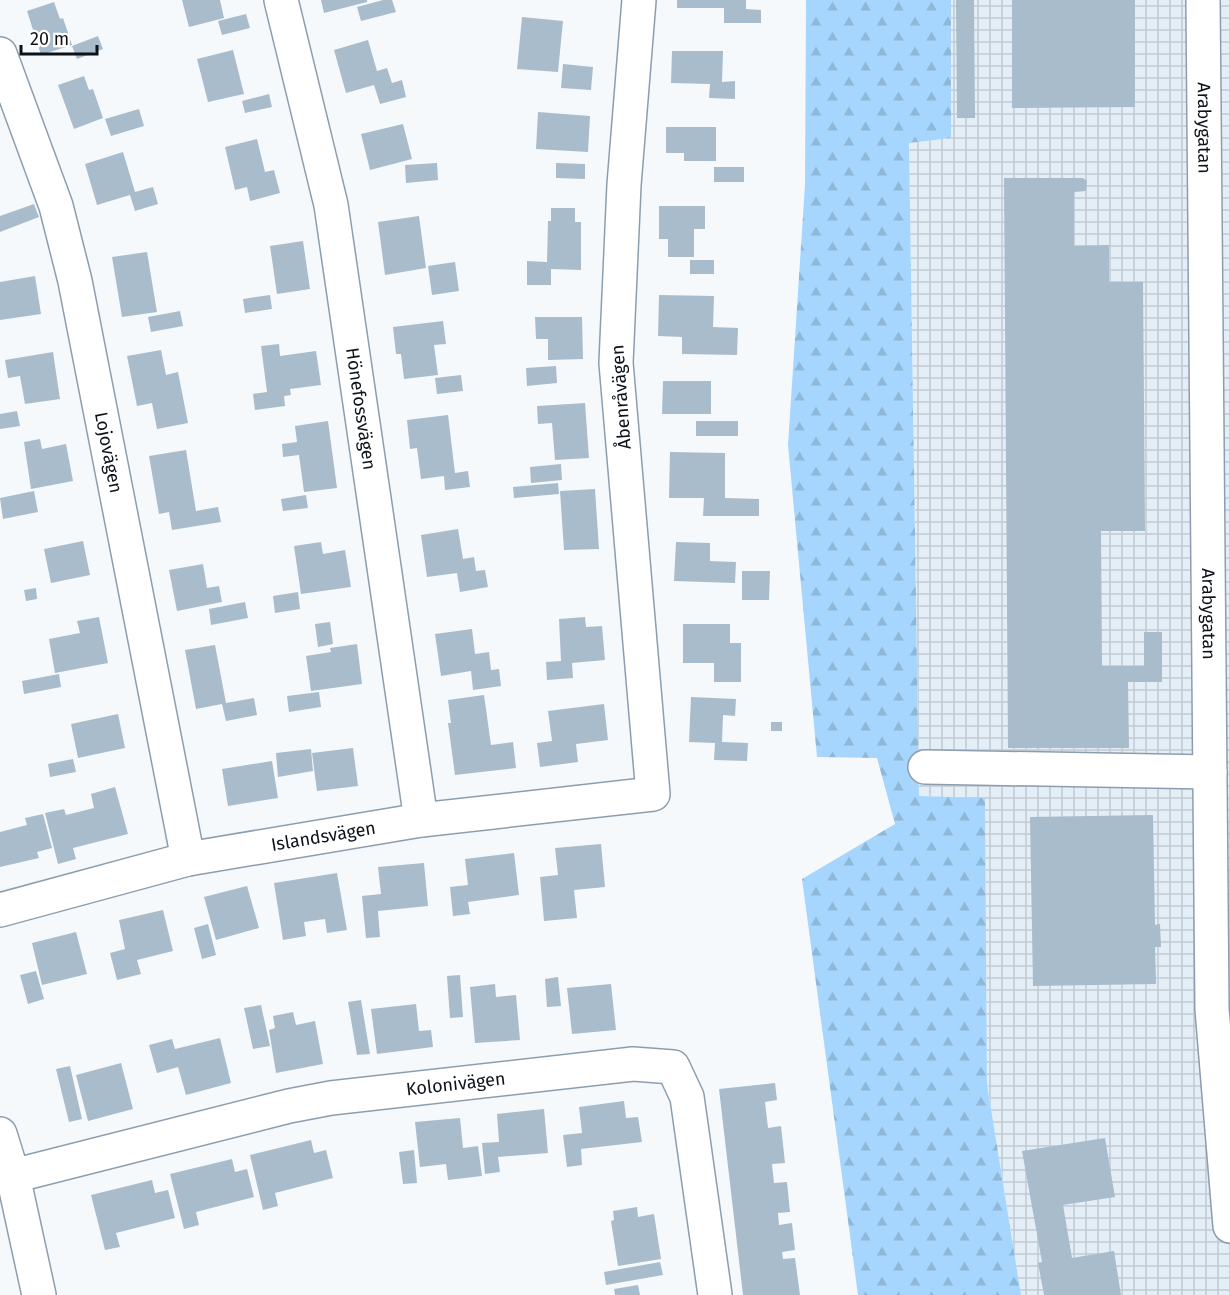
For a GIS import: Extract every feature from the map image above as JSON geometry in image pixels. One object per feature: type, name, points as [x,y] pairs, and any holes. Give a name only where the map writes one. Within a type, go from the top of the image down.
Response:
[{"type":"street","name":"Hönefossvägen","points":[[280,0],[331,205],[421,820]]},
{"type":"street","name":"Åbenråvägen","points":[[639,0],[624,185],[616,363],[652,794]]},
{"type":"street","name":"Arabygatan","points":[[1203,0],[1219,567],[1210,772],[1221,911],[1212,1009],[1230,1226]]},
{"type":"street","name":"Lojovägen","points":[[0,54],[56,206],[75,281],[188,859]]},
{"type":"street","points":[[925,766],[1210,772]]},
{"type":"street","name":"Islandsvägen","points":[[0,910],[188,859],[421,820],[652,794]]},
{"type":"street","name":"Kolonivägen","points":[[13,1176],[289,1106],[331,1098],[633,1064],[673,1067],[687,1096],[715,1295]]},
{"type":"street","points":[[0,1134],[13,1176],[33,1294]]},
{"type":"shaded area","points":[[951,0],[1230,0],[1230,1295],[1021,1295],[987,1084],[985,799],[919,796],[909,142],[951,138]]},
{"type":"green space","points":[[806,0],[951,0],[951,138],[909,143],[919,796],[985,798],[987,1084],[1021,1295],[858,1295],[802,879],[895,824],[877,758],[817,757],[788,445],[805,185]]},
{"type":"building","points":[[182,0],[220,0],[224,18],[189,27]]},
{"type":"building","points":[[321,0],[367,0],[367,2],[324,13]]},
{"type":"building","points":[[392,0],[396,12],[361,21],[357,7]]},
{"type":"building","points":[[677,0],[746,0],[746,9],[761,10],[761,23],[724,23],[724,8],[677,8]]},
{"type":"building","points":[[956,0],[974,0],[975,118],[957,118]]},
{"type":"building","points":[[1012,0],[1135,0],[1135,107],[1012,108]]},
{"type":"building","points":[[54,2],[60,19],[63,18],[72,45],[41,55],[27,11]]},
{"type":"building","points":[[246,14],[250,28],[222,35],[218,21]]},
{"type":"building","points":[[522,17],[563,21],[558,72],[517,69]]},
{"type":"building","points":[[98,36],[103,49],[77,59],[72,46]]},
{"type":"building","points":[[368,40],[377,71],[387,68],[392,83],[402,80],[406,97],[380,104],[374,85],[346,93],[334,50]]},
{"type":"building","points":[[233,50],[244,94],[208,102],[197,59]]},
{"type":"building","points":[[672,51],[723,51],[722,82],[735,81],[735,99],[709,98],[710,84],[671,83]]},
{"type":"building","points":[[563,64],[593,67],[591,90],[561,88]]},
{"type":"building","points":[[84,76],[89,90],[93,89],[103,118],[74,129],[58,85]]},
{"type":"building","points":[[269,94],[272,107],[245,113],[242,101]]},
{"type":"building","points":[[139,109],[144,126],[111,136],[105,119]]},
{"type":"building","points":[[538,112],[590,116],[588,152],[536,149]]},
{"type":"building","points":[[403,124],[412,159],[370,170],[361,134]]},
{"type":"building","points":[[666,127],[716,127],[716,161],[684,161],[684,153],[666,153]]},
{"type":"building","points":[[257,139],[265,172],[274,170],[280,193],[250,201],[247,187],[235,190],[225,147]]},
{"type":"building","points":[[123,152],[135,192],[153,187],[158,204],[135,211],[130,195],[97,205],[85,164]]},
{"type":"building","points":[[437,163],[438,180],[406,183],[405,165]]},
{"type":"building","points":[[556,163],[585,164],[585,179],[556,178]]},
{"type":"building","points":[[714,167],[744,167],[744,182],[714,182]]},
{"type":"building","points":[[1004,178],[1083,178],[1087,181],[1086,191],[1074,192],[1074,246],[1109,245],[1109,282],[1143,282],[1145,531],[1101,531],[1102,666],[1144,666],[1144,632],[1162,632],[1162,682],[1128,682],[1129,748],[1008,748]]},
{"type":"building","points":[[34,204],[39,217],[0,232],[0,216]]},
{"type":"building","points":[[659,206],[705,206],[705,229],[694,229],[694,257],[668,257],[668,239],[659,239]]},
{"type":"building","points":[[551,208],[575,208],[575,222],[581,222],[581,270],[551,269],[551,285],[527,285],[527,261],[547,262],[548,221],[551,221]]},
{"type":"building","points":[[419,216],[426,268],[385,275],[378,222]]},
{"type":"building","points":[[303,241],[310,289],[277,294],[270,246]]},
{"type":"building","points":[[147,252],[157,312],[122,317],[112,257]]},
{"type":"building","points":[[690,260],[714,260],[714,274],[690,274]]},
{"type":"building","points":[[455,262],[459,291],[432,295],[428,266]]},
{"type":"building","points":[[35,276],[41,314],[0,320],[0,282]]},
{"type":"building","points":[[270,295],[272,309],[245,313],[243,299]]},
{"type":"building","points":[[659,295],[714,296],[713,327],[738,328],[737,355],[682,354],[682,337],[658,336]]},
{"type":"building","points":[[180,311],[183,326],[151,332],[148,317]]},
{"type":"building","points":[[535,317],[582,317],[583,359],[548,360],[548,339],[536,339]]},
{"type":"building","points":[[443,321],[446,344],[434,345],[438,375],[404,379],[401,354],[396,354],[393,327]]},
{"type":"building","points":[[279,344],[280,356],[316,351],[321,385],[290,389],[291,395],[284,396],[285,406],[255,410],[253,394],[267,392],[261,346]]},
{"type":"building","points":[[161,350],[166,375],[178,372],[188,423],[157,429],[152,403],[137,406],[127,356]]},
{"type":"building","points":[[53,352],[60,399],[25,404],[20,376],[8,378],[5,360]]},
{"type":"building","points":[[556,366],[557,383],[527,386],[526,368]]},
{"type":"building","points":[[461,375],[463,391],[437,394],[435,378]]},
{"type":"building","points":[[663,381],[711,381],[711,414],[662,414]]},
{"type":"building","points":[[585,403],[589,458],[555,460],[552,423],[538,424],[537,406]]},
{"type":"building","points":[[17,411],[20,426],[0,429],[0,414]]},
{"type":"building","points":[[448,415],[455,473],[468,471],[470,487],[445,490],[444,476],[421,479],[417,448],[410,449],[407,420]]},
{"type":"building","points":[[328,421],[337,488],[304,492],[299,455],[283,457],[282,444],[297,442],[295,426]]},
{"type":"building","points":[[696,421],[738,421],[738,436],[696,436]]},
{"type":"building","points":[[40,439],[42,449],[66,444],[73,481],[31,489],[24,442]]},
{"type":"building","points":[[186,450],[196,511],[218,507],[221,522],[172,530],[169,512],[159,514],[149,456]]},
{"type":"building","points":[[670,452],[725,453],[725,498],[759,499],[759,516],[703,516],[704,498],[669,498]]},
{"type":"building","points":[[561,464],[562,480],[531,483],[530,467]]},
{"type":"building","points":[[558,483],[559,494],[514,498],[513,487]]},
{"type":"building","points":[[595,489],[599,549],[564,550],[560,491]]},
{"type":"building","points":[[34,491],[38,512],[3,519],[0,498]]},
{"type":"building","points":[[306,495],[308,508],[283,511],[281,499]]},
{"type":"building","points":[[458,529],[463,559],[474,557],[476,571],[485,570],[488,587],[460,592],[457,573],[427,577],[421,535]]},
{"type":"building","points":[[83,541],[90,575],[51,583],[44,549]]},
{"type":"building","points":[[321,542],[323,554],[345,550],[351,587],[301,594],[294,546]]},
{"type":"building","points":[[676,542],[710,543],[710,561],[736,562],[735,583],[674,581]]},
{"type":"building","points":[[203,564],[207,588],[219,586],[222,602],[177,611],[169,570]]},
{"type":"building","points":[[742,571],[770,571],[769,600],[742,600]]},
{"type":"building","points":[[36,588],[37,599],[26,601],[24,590]]},
{"type":"building","points":[[298,592],[300,609],[275,613],[273,596]]},
{"type":"building","points":[[245,602],[248,618],[211,625],[209,609]]},
{"type":"building","points":[[99,617],[108,663],[55,673],[49,639],[80,633],[77,621]]},
{"type":"building","points":[[585,617],[586,627],[602,626],[605,660],[572,663],[573,678],[547,680],[546,662],[561,661],[559,619]]},
{"type":"building","points":[[330,622],[333,644],[318,647],[315,624]]},
{"type":"building","points":[[683,624],[730,624],[730,643],[741,643],[741,682],[714,682],[714,663],[683,663]]},
{"type":"building","points":[[472,629],[475,654],[489,652],[491,670],[499,669],[501,686],[473,690],[471,671],[441,676],[435,634]]},
{"type":"building","points":[[357,644],[362,684],[311,691],[306,656],[331,652],[330,648]]},
{"type":"building","points":[[215,645],[226,703],[254,698],[257,715],[226,721],[222,704],[196,709],[185,650]]},
{"type":"building","points":[[59,674],[61,687],[24,694],[22,681]]},
{"type":"building","points":[[319,692],[321,707],[289,712],[287,696]]},
{"type":"building","points":[[484,695],[491,745],[513,742],[516,768],[455,775],[448,723],[451,723],[448,700]]},
{"type":"building","points":[[691,697],[736,699],[735,716],[723,715],[722,742],[748,743],[747,761],[714,760],[715,743],[689,742]]},
{"type":"building","points":[[604,704],[608,740],[576,744],[578,762],[540,767],[537,743],[552,741],[548,711]]},
{"type":"building","points":[[118,714],[125,748],[78,758],[71,724]]},
{"type":"building","points":[[771,722],[782,722],[782,731],[771,731]]},
{"type":"building","points":[[353,748],[358,786],[317,791],[312,753]]},
{"type":"building","points":[[311,749],[313,771],[278,777],[276,753]]},
{"type":"building","points":[[73,759],[76,772],[50,777],[48,764]]},
{"type":"building","points":[[272,761],[278,798],[228,806],[222,769]]},
{"type":"building","points":[[115,787],[128,834],[73,848],[76,859],[58,864],[45,813],[64,809],[66,815],[94,808],[91,794]]},
{"type":"building","points":[[43,814],[52,848],[37,852],[39,858],[0,867],[0,832],[27,825],[25,818]]},
{"type":"building","points":[[1153,815],[1155,925],[1160,924],[1161,947],[1155,947],[1156,984],[1033,986],[1030,817]]},
{"type":"building","points":[[601,844],[605,887],[574,890],[577,918],[544,921],[540,877],[558,875],[555,848]]},
{"type":"building","points":[[514,853],[519,895],[468,902],[470,914],[453,916],[450,887],[468,885],[465,859]]},
{"type":"building","points":[[424,863],[428,906],[378,911],[380,937],[366,938],[362,896],[381,894],[378,867]]},
{"type":"building","points":[[337,873],[347,930],[327,933],[325,919],[304,922],[306,936],[283,940],[274,883]]},
{"type":"building","points":[[247,886],[259,928],[216,940],[204,897]]},
{"type":"building","points":[[163,910],[173,951],[137,960],[141,974],[117,980],[110,953],[125,949],[119,920]]},
{"type":"building","points":[[208,924],[216,955],[202,959],[194,928]]},
{"type":"building","points":[[76,932],[87,974],[42,985],[32,943]]},
{"type":"building","points":[[36,971],[44,999],[28,1004],[20,975]]},
{"type":"building","points":[[460,975],[463,1017],[450,1018],[447,976]]},
{"type":"building","points":[[558,977],[561,1006],[547,1007],[545,979]]},
{"type":"building","points":[[495,984],[496,997],[516,995],[520,1040],[475,1043],[470,987]]},
{"type":"building","points":[[611,984],[616,1030],[572,1034],[567,988]]},
{"type":"building","points":[[361,1000],[370,1054],[357,1055],[348,1002]]},
{"type":"building","points":[[416,1004],[419,1031],[431,1030],[433,1047],[377,1054],[371,1009]]},
{"type":"building","points":[[261,1005],[270,1046],[253,1049],[244,1008]]},
{"type":"building","points":[[293,1012],[296,1025],[315,1021],[323,1064],[276,1073],[269,1030],[275,1028],[273,1016]]},
{"type":"building","points":[[220,1038],[231,1083],[186,1095],[178,1067],[157,1073],[149,1045],[172,1039],[175,1049]]},
{"type":"building","points":[[121,1063],[133,1109],[88,1121],[76,1075]]},
{"type":"building","points":[[70,1066],[82,1119],[69,1122],[56,1069]]},
{"type":"building","points":[[775,1083],[777,1100],[765,1102],[768,1128],[781,1126],[785,1163],[772,1164],[774,1183],[787,1182],[790,1212],[778,1213],[779,1225],[792,1223],[795,1250],[782,1252],[783,1259],[795,1258],[800,1295],[743,1295],[719,1089]]},
{"type":"building","points":[[624,1101],[626,1118],[638,1117],[642,1142],[581,1149],[582,1165],[567,1167],[563,1135],[582,1133],[579,1107]]},
{"type":"building","points":[[544,1109],[548,1153],[498,1157],[500,1172],[485,1174],[482,1143],[499,1142],[497,1114]]},
{"type":"building","points":[[460,1118],[463,1148],[478,1146],[482,1176],[448,1180],[446,1164],[420,1167],[415,1122]]},
{"type":"building","points":[[1105,1138],[1115,1197],[1063,1205],[1072,1258],[1114,1251],[1121,1295],[1044,1295],[1038,1263],[1042,1262],[1022,1151]]},
{"type":"building","points":[[311,1140],[314,1153],[326,1150],[333,1178],[275,1193],[278,1206],[263,1210],[250,1155]]},
{"type":"building","points":[[414,1150],[417,1183],[403,1184],[399,1152]]},
{"type":"building","points":[[232,1159],[235,1172],[247,1169],[254,1197],[196,1212],[199,1225],[184,1229],[170,1174]]},
{"type":"building","points":[[152,1180],[155,1193],[168,1190],[175,1218],[116,1233],[120,1247],[105,1250],[91,1195]]},
{"type":"building","points":[[637,1207],[638,1217],[654,1214],[661,1259],[618,1266],[611,1221],[614,1220],[613,1211]]},
{"type":"building","points":[[660,1262],[663,1275],[606,1285],[604,1272]]},
{"type":"building","points":[[638,1285],[640,1295],[615,1295],[614,1289]]}]
